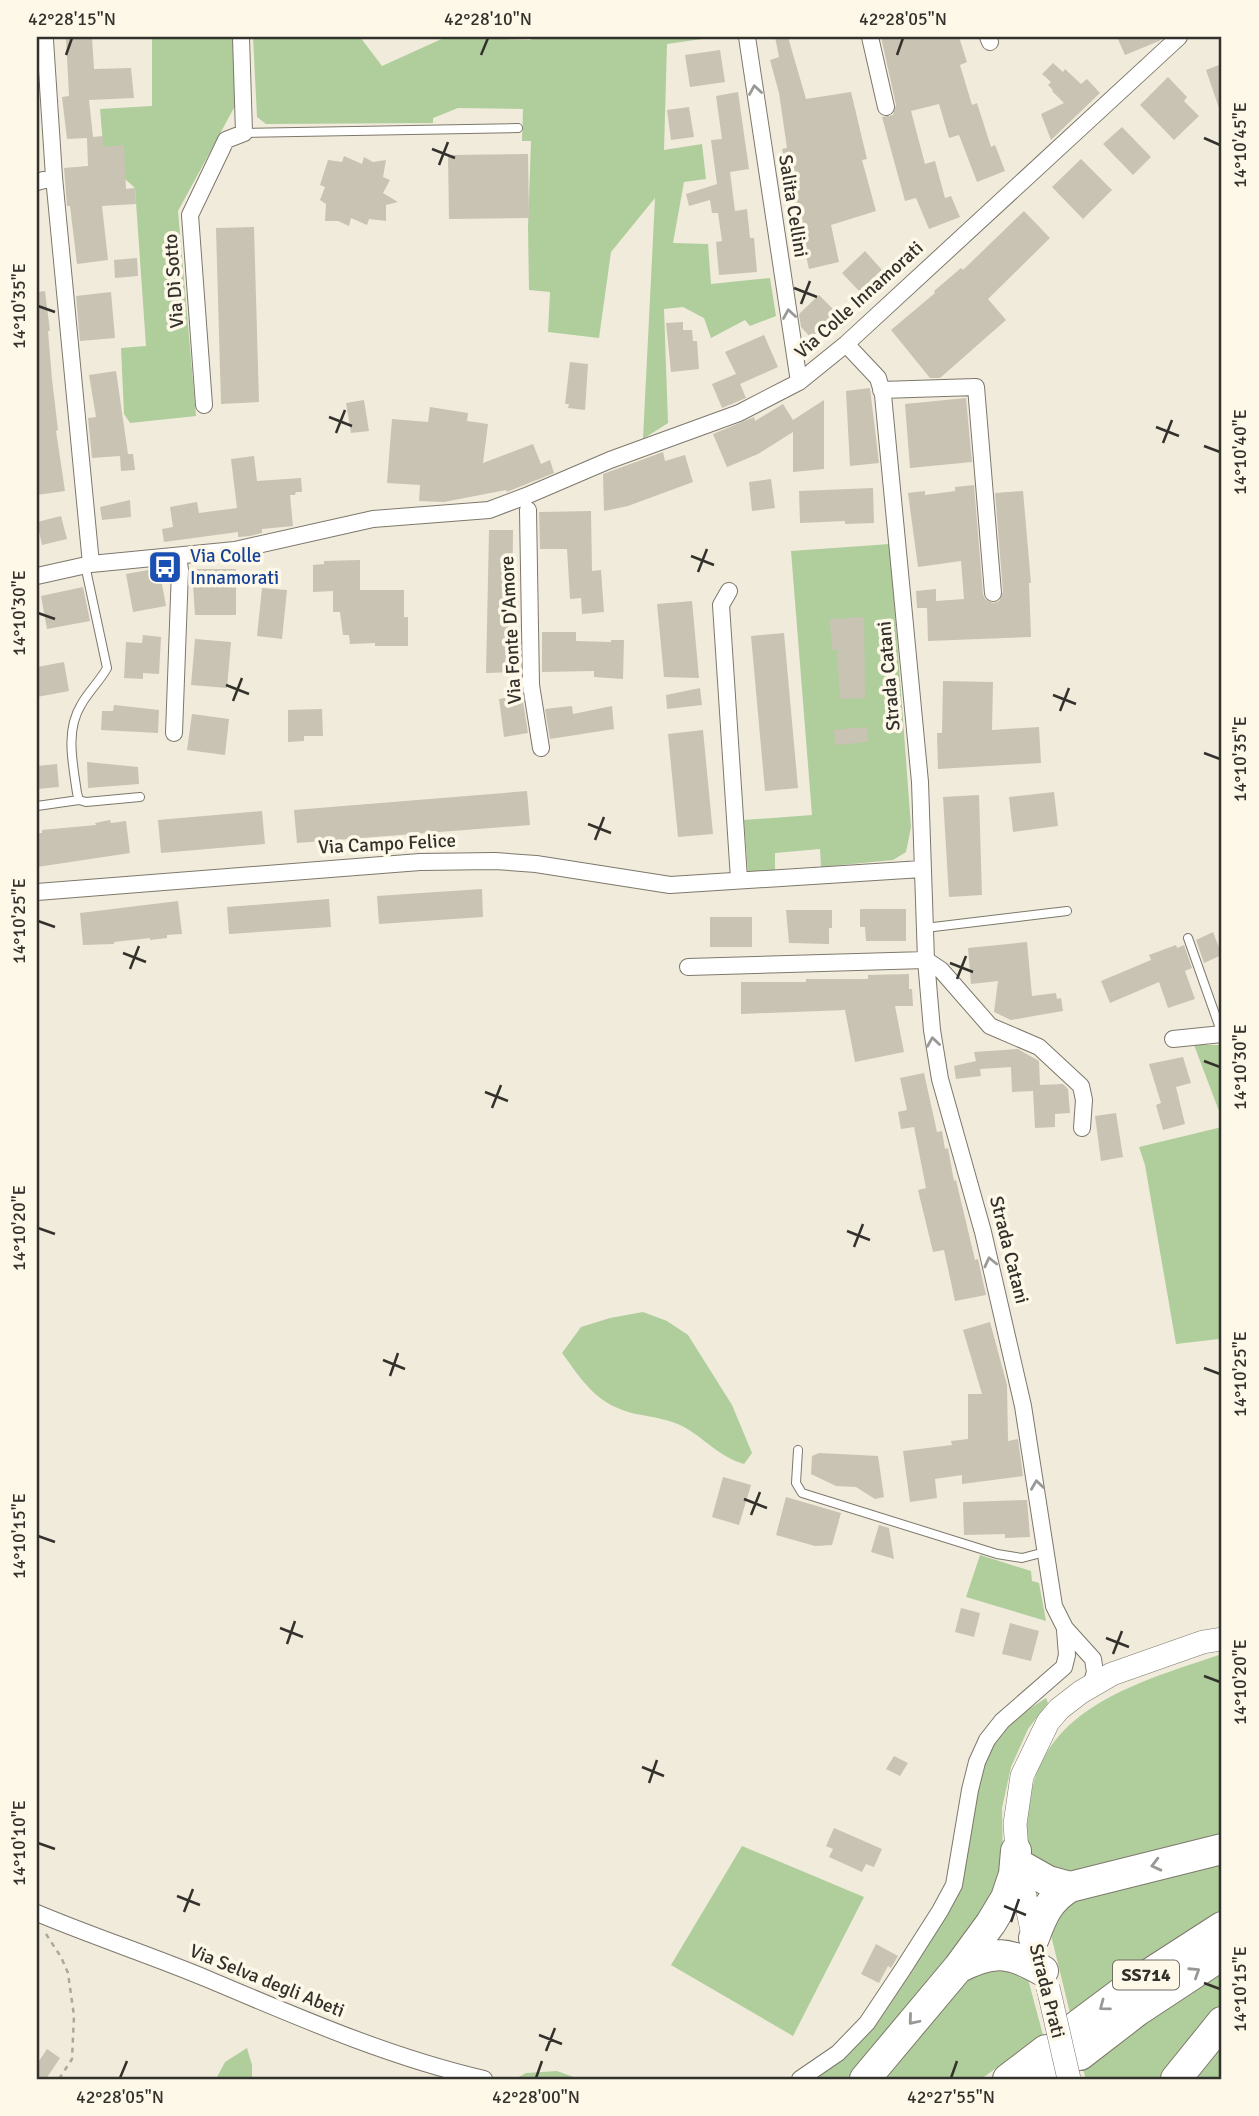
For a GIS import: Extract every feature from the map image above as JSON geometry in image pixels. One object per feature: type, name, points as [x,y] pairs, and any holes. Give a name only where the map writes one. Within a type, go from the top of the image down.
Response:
[{"type":"highway","points":[[1034,1938],[1047,1906],[1070,1887],[1222,1849]]},
{"type":"highway","points":[[865,2079],[958,1968],[991,1923],[1006,1898],[1017,1857],[1048,1881],[1070,1887]]},
{"type":"highway","name":"SS714","points":[[1062,2061],[1129,1987],[1222,1927]]},
{"type":"highway","name":"SS714","points":[[1008,2079],[1062,2061],[1222,1955]]},
{"type":"highway","points":[[958,1968],[979,1958],[1014,1956],[1046,1979]]},
{"type":"highway","points":[[1176,2079],[1222,2022]]},
{"type":"street","points":[[241,37],[244,133]]},
{"type":"street","name":"Salita Cellini","points":[[747,37],[799,382]]},
{"type":"street","points":[[870,37],[886,107]]},
{"type":"street","name":"Via Colle Innamorati","points":[[37,576],[88,565],[235,550],[373,519],[489,510],[610,460],[739,413],[799,382],[846,344],[1179,37]]},
{"type":"street","points":[[45,40],[54,177],[88,565]]},
{"type":"street","name":"Via Di Sotto","points":[[204,405],[190,215],[226,141],[244,133]]},
{"type":"street","points":[[37,182],[54,177]]},
{"type":"street","name":"Strada Catani","points":[[846,344],[878,378],[881,390],[919,769],[926,960],[935,1054],[1012,1353],[1034,1466],[1054,1606],[1065,1628],[1093,1660],[1095,1672],[1091,1685]]},
{"type":"street","points":[[881,390],[976,387],[993,593]]},
{"type":"street","points":[[489,510],[528,510],[577,483],[579,474]]},
{"type":"street","name":"Via Fonte D'Amore","points":[[528,510],[531,685],[541,748]]},
{"type":"street","points":[[174,733],[178,556]]},
{"type":"street","points":[[729,592],[721,606],[739,879]]},
{"type":"street","name":"Via Campo Felice","points":[[37,892],[293,870],[433,862],[495,861],[536,864],[670,885],[922,869]]},
{"type":"street","points":[[688,967],[926,960],[941,970],[990,1026],[1039,1047],[1081,1086],[1084,1100],[1082,1128]]},
{"type":"street","points":[[1173,1039],[1222,1034]]},
{"type":"street","points":[[1065,1628],[1121,1670]]},
{"type":"street","points":[[800,2079],[838,2053],[867,2023],[940,1911],[954,1885],[977,1762],[987,1740],[1002,1721],[1064,1667],[1067,1654],[1065,1628]]},
{"type":"street","name":"Strada Prati","points":[[1062,2061],[1017,1857],[1015,1824],[1020,1786],[1027,1763],[1048,1723],[1059,1709],[1091,1685],[1121,1670],[1203,1642],[1222,1640]]},
{"type":"street","name":"Strada Prati","points":[[1040,1740],[1098,1695],[1207,1651],[1222,1640]]},
{"type":"street","name":"Via Selva degli Abeti","points":[[37,1913],[211,1980],[359,2042],[437,2068],[485,2079]]},
{"type":"lane","points":[[244,133],[518,128]]},
{"type":"lane","points":[[79,800],[71,750],[71,729],[79,706],[107,668],[88,565]]},
{"type":"lane","points":[[37,806],[79,800],[86,802],[140,797]]},
{"type":"lane","points":[[925,928],[1067,911]]},
{"type":"lane","points":[[1188,938],[1222,1034]]},
{"type":"lane","points":[[798,1450],[796,1483],[802,1493],[997,1553],[1022,1558],[1045,1552]]},
{"type":"path","points":[[42,1930],[61,1957],[68,1973],[74,2017],[72,2059],[59,2079]]},
{"type":"green space","points":[[152,37],[233,37],[235,106],[178,211],[196,416],[130,423],[124,414],[121,348],[146,346],[135,188],[125,179],[106,180],[100,109],[152,106]]},
{"type":"green space","points":[[253,37],[360,37],[382,66],[446,37],[531,40],[531,37],[716,37],[667,44],[664,150],[702,144],[706,179],[684,182],[673,243],[708,244],[711,284],[770,278],[776,316],[750,326],[745,320],[711,338],[704,318],[683,307],[664,309],[668,423],[643,439],[655,198],[611,252],[599,338],[548,332],[550,292],[529,290],[531,141],[522,141],[523,109],[458,108],[433,118],[433,123],[266,124],[257,117]]},
{"type":"green space","points":[[890,544],[911,827],[906,852],[893,860],[821,867],[820,849],[775,853],[775,870],[748,872],[744,820],[812,815],[791,551]]},
{"type":"green space","points":[[1194,1045],[1222,1045],[1222,1119]]},
{"type":"green space","points":[[1222,1127],[1222,1352],[1219,1339],[1176,1344],[1145,1165],[1139,1147]]},
{"type":"green space","points":[[643,1312],[667,1321],[688,1335],[732,1405],[752,1453],[744,1464],[727,1457],[678,1424],[623,1410],[601,1399],[562,1353],[581,1327]]},
{"type":"green space","points":[[980,1555],[1031,1571],[1032,1581],[1039,1583],[1046,1621],[966,1597]]},
{"type":"green space","points":[[1222,1654],[1222,1839],[1053,1876],[1037,1863],[1028,1849],[1026,1837],[1029,1806],[1037,1772],[1053,1744],[1074,1721],[1100,1703],[1160,1675]]},
{"type":"green space","points":[[1046,1698],[1048,1703],[1028,1729],[1011,1767],[1002,1808],[1003,1861],[985,1913],[849,2079],[810,2079],[928,1942],[983,1763],[994,1741],[1023,1709],[1026,1711]]},
{"type":"green space","points":[[742,1846],[864,1897],[793,2036],[671,1965]]},
{"type":"green space","points":[[1222,1856],[1222,1912],[1071,2017],[1049,1927],[1060,1903]]},
{"type":"green space","points":[[994,1963],[1028,1979],[1043,2035],[981,2079],[874,2079],[955,1983]]},
{"type":"green space","points":[[1222,1972],[1222,2007],[1164,2079],[1086,2079],[1083,2069],[1175,2002]]},
{"type":"green space","points":[[1222,2034],[1222,2079],[1185,2079]]},
{"type":"green space","points":[[247,2048],[252,2065],[252,2079],[216,2079],[225,2062]]},
{"type":"green space","points":[[557,2071],[579,2079],[515,2079],[526,2073]]},
{"type":"building","points":[[92,37],[94,69],[131,68],[134,98],[89,100],[93,137],[103,136],[103,147],[124,145],[126,189],[135,188],[136,204],[102,206],[108,260],[77,264],[70,206],[67,206],[64,168],[88,166],[87,138],[67,139],[62,97],[69,96],[66,38]]},
{"type":"building","points":[[775,37],[788,37],[806,99],[851,92],[867,159],[862,160],[876,211],[831,225],[839,262],[809,269],[782,149],[787,148],[779,93],[770,60],[779,57]]},
{"type":"building","points":[[881,37],[959,37],[967,62],[960,65],[972,105],[977,103],[991,147],[995,145],[1005,171],[977,182],[959,135],[949,138],[939,104],[911,111],[925,164],[935,161],[945,198],[951,196],[960,217],[929,229],[916,198],[905,201],[882,117],[893,115],[896,105]]},
{"type":"building","points":[[1117,37],[1164,37],[1125,55]]},
{"type":"building","points":[[720,50],[725,82],[690,87],[685,55]]},
{"type":"building","points":[[1053,63],[1063,72],[1065,69],[1081,84],[1087,79],[1100,93],[1051,140],[1041,114],[1064,103],[1048,85],[1051,82],[1042,74]]},
{"type":"building","points":[[1219,65],[1222,75],[1222,111],[1206,70]]},
{"type":"building","points":[[1168,77],[1187,97],[1184,101],[1199,116],[1174,140],[1140,105]]},
{"type":"building","points":[[738,92],[749,169],[730,172],[735,211],[747,209],[750,238],[754,238],[757,272],[719,275],[716,242],[722,241],[718,213],[712,213],[710,200],[689,206],[686,194],[717,184],[711,140],[722,139],[716,96]]},
{"type":"building","points":[[689,107],[694,137],[671,140],[667,110]]},
{"type":"building","points":[[1122,127],[1151,157],[1133,175],[1103,144]]},
{"type":"building","points":[[528,154],[529,218],[449,219],[448,155]]},
{"type":"building","points":[[344,156],[362,164],[364,157],[373,162],[386,160],[383,177],[390,180],[383,193],[398,202],[386,205],[386,221],[369,219],[367,225],[351,218],[349,226],[338,221],[325,221],[326,204],[320,200],[325,187],[320,185],[328,160],[342,162]]},
{"type":"building","points":[[1081,159],[1112,190],[1083,219],[1052,187]]},
{"type":"building","points":[[1024,211],[1050,238],[988,299],[1006,320],[940,378],[930,378],[891,330],[961,268],[963,270]]},
{"type":"building","points":[[254,227],[259,402],[221,404],[216,228]]},
{"type":"building","points":[[865,251],[882,270],[859,291],[842,273]]},
{"type":"building","points":[[137,258],[138,276],[115,278],[114,260]]},
{"type":"building","points":[[45,291],[56,431],[65,491],[37,495],[37,292]]},
{"type":"building","points":[[111,292],[115,338],[80,341],[76,296]]},
{"type":"building","points":[[819,295],[839,315],[813,340],[801,327],[799,314]]},
{"type":"building","points":[[683,322],[683,330],[692,330],[693,341],[697,341],[699,369],[671,372],[666,323]]},
{"type":"building","points":[[764,335],[778,367],[740,384],[746,398],[722,408],[712,384],[736,374],[725,352]]},
{"type":"building","points":[[570,362],[588,364],[585,410],[568,408],[569,404],[565,404]]},
{"type":"building","points":[[116,371],[128,454],[133,454],[135,470],[121,471],[120,456],[92,458],[88,418],[96,417],[89,375]]},
{"type":"building","points":[[870,388],[879,463],[850,466],[846,391]]},
{"type":"building","points":[[966,398],[972,462],[910,468],[905,404]]},
{"type":"building","points":[[364,400],[369,431],[351,433],[346,403]]},
{"type":"building","points":[[824,400],[824,469],[793,472],[793,432],[758,454],[727,467],[713,434],[754,417],[755,421],[783,404],[793,420]]},
{"type":"building","points":[[430,407],[468,413],[467,421],[488,424],[483,463],[533,444],[541,464],[550,460],[554,473],[507,492],[506,490],[444,502],[419,501],[420,485],[387,483],[392,419],[428,422]]},
{"type":"building","points":[[663,452],[665,461],[685,455],[693,482],[628,506],[604,511],[603,474]]},
{"type":"building","points":[[254,456],[257,481],[301,478],[302,492],[290,495],[293,526],[262,529],[262,533],[250,536],[238,537],[238,532],[164,542],[162,529],[173,527],[170,507],[197,502],[199,513],[237,508],[231,459]]},
{"type":"building","points":[[771,479],[775,508],[752,511],[749,482]]},
{"type":"building","points":[[974,485],[983,594],[985,599],[993,603],[999,601],[1003,592],[995,493],[1023,491],[1031,583],[1031,637],[928,641],[927,608],[917,608],[916,591],[936,589],[936,601],[964,599],[961,561],[918,567],[908,493],[925,491],[925,495]]},
{"type":"building","points":[[873,488],[874,523],[800,523],[799,491]]},
{"type":"building","points":[[130,500],[131,517],[102,520],[100,507]]},
{"type":"building","points":[[591,511],[592,571],[601,570],[604,612],[582,614],[581,598],[570,599],[567,549],[540,549],[539,512]]},
{"type":"building","points":[[61,516],[67,539],[42,545],[37,522]]},
{"type":"building","points":[[489,530],[513,530],[512,637],[515,637],[515,672],[486,673]]},
{"type":"building","points":[[360,560],[360,590],[404,590],[408,646],[350,644],[349,635],[343,635],[340,612],[333,612],[333,591],[313,592],[313,565],[324,564],[324,561]]},
{"type":"building","points":[[159,568],[166,606],[133,612],[126,574]]},
{"type":"building","points":[[192,569],[236,569],[236,615],[195,615]]},
{"type":"building","points":[[83,587],[90,621],[47,629],[41,596]]},
{"type":"building","points":[[262,588],[287,590],[282,639],[257,636]]},
{"type":"building","points":[[692,601],[699,678],[664,677],[657,604]]},
{"type":"building","points":[[864,617],[865,698],[840,699],[837,649],[832,650],[830,619]]},
{"type":"building","points":[[542,632],[576,632],[576,641],[624,640],[623,679],[594,677],[594,671],[542,672]]},
{"type":"building","points":[[784,633],[798,788],[765,791],[751,636]]},
{"type":"building","points":[[143,635],[161,637],[159,674],[143,673],[143,679],[124,678],[126,642],[142,643]]},
{"type":"building","points":[[195,639],[231,642],[227,688],[191,685]]},
{"type":"building","points":[[64,662],[69,691],[37,697],[37,667]]},
{"type":"building","points":[[943,681],[993,682],[992,730],[1039,727],[1041,763],[938,769],[937,733],[942,733]]},
{"type":"building","points":[[700,688],[702,705],[667,709],[666,695]]},
{"type":"building","points":[[522,695],[528,733],[504,737],[499,699]]},
{"type":"building","points":[[114,705],[159,710],[158,733],[101,730],[102,711],[113,711]]},
{"type":"building","points":[[572,706],[573,714],[612,706],[614,729],[550,739],[545,709]]},
{"type":"building","points":[[322,709],[323,736],[304,736],[304,741],[288,742],[288,710]]},
{"type":"building","points":[[192,714],[229,719],[225,755],[187,750]]},
{"type":"building","points":[[867,727],[868,742],[835,745],[834,730]]},
{"type":"building","points":[[703,730],[713,834],[678,837],[668,734]]},
{"type":"building","points":[[87,762],[138,767],[139,784],[88,788]]},
{"type":"building","points":[[57,764],[59,787],[37,789],[37,766]]},
{"type":"building","points":[[527,791],[530,825],[297,843],[294,810]]},
{"type":"building","points":[[1054,792],[1058,826],[1013,832],[1009,797]]},
{"type":"building","points":[[979,795],[982,895],[949,897],[943,797]]},
{"type":"building","points":[[262,811],[265,844],[161,853],[158,820]]},
{"type":"building","points":[[110,820],[111,823],[126,821],[130,853],[37,867],[37,833],[42,833],[42,830],[96,825],[95,823]]},
{"type":"building","points":[[482,889],[483,917],[379,924],[377,896]]},
{"type":"building","points":[[329,899],[331,927],[229,934],[227,907]]},
{"type":"building","points":[[178,901],[182,934],[114,944],[83,945],[80,913]]},
{"type":"building","points":[[860,909],[906,909],[906,941],[866,941],[865,927],[860,927]]},
{"type":"building","points":[[786,910],[832,910],[829,944],[789,943]]},
{"type":"building","points":[[710,917],[752,917],[752,947],[710,947]]},
{"type":"building","points":[[1213,932],[1222,955],[1204,963],[1196,940]]},
{"type":"building","points":[[1027,942],[1032,996],[1056,993],[1057,999],[1061,998],[1063,1011],[1011,1020],[994,1012],[998,981],[971,984],[968,948]]},
{"type":"building","points":[[1176,945],[1177,948],[1184,945],[1192,968],[1185,971],[1195,999],[1168,1008],[1159,982],[1110,1003],[1101,981],[1151,960],[1149,955]]},
{"type":"building","points":[[909,974],[913,1006],[895,1006],[904,1052],[855,1062],[845,1010],[741,1014],[741,982],[806,982],[806,979],[868,979],[868,975]]},
{"type":"building","points":[[1018,1049],[1039,1061],[1040,1085],[1063,1084],[1068,1089],[1070,1113],[1055,1114],[1055,1127],[1035,1128],[1033,1091],[1012,1092],[1011,1067],[980,1069],[981,1076],[956,1079],[954,1066],[976,1061],[974,1052]]},
{"type":"building","points":[[1183,1057],[1191,1083],[1176,1087],[1185,1124],[1163,1130],[1156,1105],[1161,1103],[1149,1064]]},
{"type":"building","points":[[924,1073],[937,1132],[942,1131],[945,1149],[948,1148],[954,1181],[956,1180],[986,1295],[955,1301],[944,1250],[933,1252],[918,1190],[926,1188],[914,1127],[901,1129],[898,1112],[907,1110],[900,1078]]},
{"type":"building","points":[[1116,1113],[1123,1157],[1101,1161],[1095,1116]]},
{"type":"building","points":[[990,1322],[1007,1385],[1008,1441],[1018,1439],[1023,1476],[962,1484],[962,1475],[935,1479],[937,1498],[910,1502],[903,1451],[952,1445],[951,1441],[968,1439],[968,1394],[982,1394],[963,1330]]},
{"type":"building","points":[[819,1453],[878,1456],[884,1497],[875,1499],[856,1487],[836,1486],[811,1474],[812,1456]]},
{"type":"building","points":[[723,1477],[751,1485],[739,1525],[712,1517]]},
{"type":"building","points":[[786,1497],[841,1513],[832,1545],[815,1546],[776,1535]]},
{"type":"building","points":[[1027,1500],[1030,1537],[1005,1538],[1005,1534],[964,1535],[963,1502]]},
{"type":"building","points":[[879,1525],[889,1528],[894,1559],[871,1552]]},
{"type":"building","points":[[961,1608],[980,1613],[974,1637],[955,1632]]},
{"type":"building","points":[[1010,1623],[1039,1631],[1031,1661],[1002,1654]]},
{"type":"building","points":[[894,1756],[908,1763],[900,1776],[886,1769]]},
{"type":"building","points":[[834,1828],[882,1849],[874,1867],[866,1864],[862,1872],[829,1857],[833,1849],[826,1846]]},
{"type":"building","points":[[876,1944],[898,1956],[891,1968],[888,1966],[879,1983],[861,1974]]},
{"type":"building","points":[[47,2049],[60,2058],[46,2079],[37,2079],[37,2064]]},
{"type":"place","name":"Via Colle Innamorati","points":[[165,567]]}]
